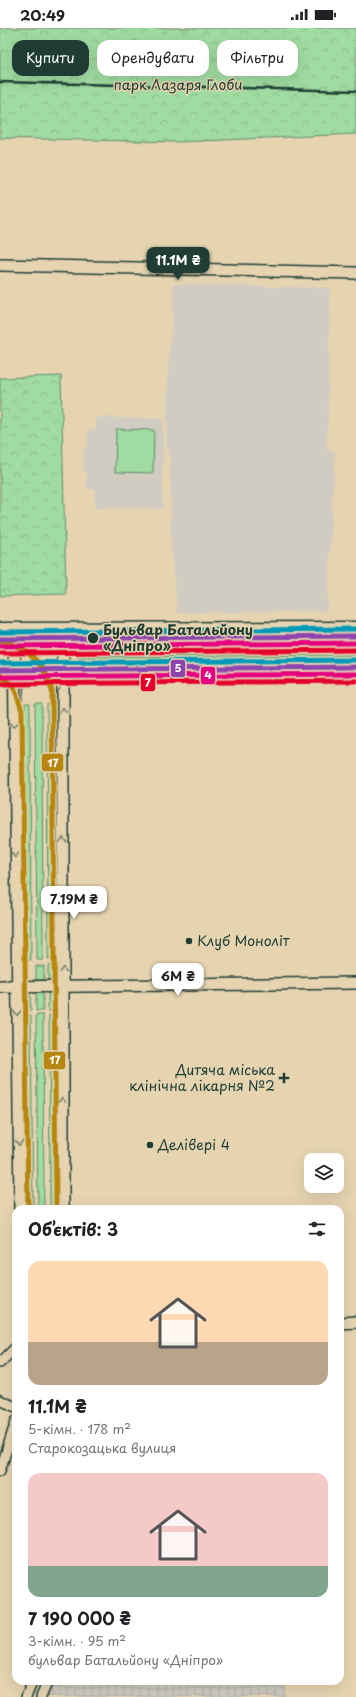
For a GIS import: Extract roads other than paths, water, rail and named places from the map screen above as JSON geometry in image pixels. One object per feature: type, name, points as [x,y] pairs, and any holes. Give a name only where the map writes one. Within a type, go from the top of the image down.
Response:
[{"type":"main road","points":[[0,630],[356,629]]},
{"type":"main road","points":[[7,679],[356,675]]},
{"type":"street","points":[[0,265],[356,273]]},
{"type":"street","points":[[14,630],[7,679],[16,986],[20,1205]]},
{"type":"street","points":[[63,630],[63,1205]]},
{"type":"street","points":[[0,987],[356,983]]},
{"type":"street","points":[[344,1323],[356,1322]]},
{"type":"street","points":[[1,1359],[12,1350]]},
{"type":"street","points":[[0,1400],[12,1405]]},
{"type":"street","points":[[0,1471],[12,1434]]},
{"type":"street","points":[[26,1697],[30,1685]]},
{"type":"street","points":[[41,1697],[46,1685]]},
{"type":"tram line","points":[[22,711],[25,682],[29,670],[36,660],[54,645],[83,638]]},
{"type":"tram line","name":"4","points":[[0,646],[356,643]]},
{"type":"tram line","name":"7","points":[[0,653],[356,650]]},
{"type":"tram line","points":[[53,713],[54,703],[64,682],[76,674],[93,669]]},
{"type":"tram line","name":"4","points":[[0,677],[356,674]]},
{"type":"tram line","name":"7","points":[[0,684],[356,681]]},
{"type":"railway","points":[[0,82],[356,91]]},
{"type":"place","name":"Бульвар Батальйону «Дніпро»","points":[[93,638]]},
{"type":"place","name":"Клуб Моноліт","points":[[189,941]]},
{"type":"place","name":"Дитяча міська клінічна лікарня №2","points":[[284,1078]]},
{"type":"place","name":"Делівері 4","points":[[150,1145]]},
{"type":"park label","name":"парк Лазаря Глоби","points":[[178,85]]}]
